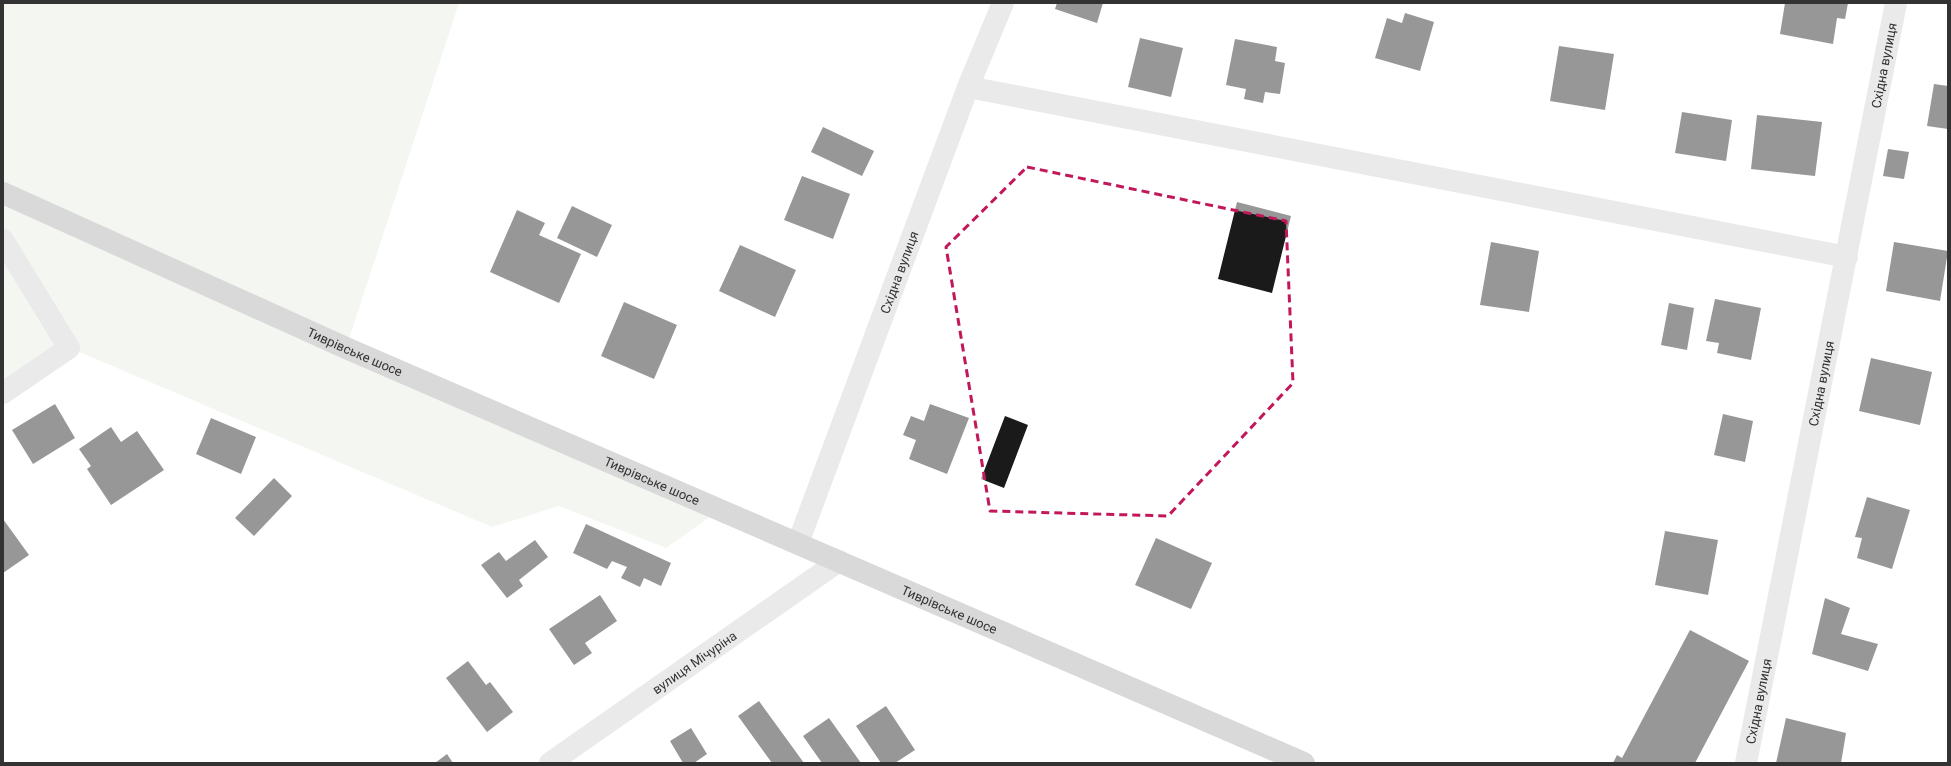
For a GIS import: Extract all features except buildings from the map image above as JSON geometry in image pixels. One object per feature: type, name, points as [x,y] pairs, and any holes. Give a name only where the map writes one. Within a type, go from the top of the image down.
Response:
[{"type":"main road","name":"Тиврівське шосе","points":[[3,193],[346,348],[1304,763]]},
{"type":"street","name":"Східна вулиця","points":[[798,543],[968,87],[1003,3]]},
{"type":"street","name":"Східна вулиця","points":[[1746,763],[1896,3]]},
{"type":"street","points":[[968,87],[1847,257]]},
{"type":"street","points":[[3,240],[69,348],[3,393]]},
{"type":"street","name":"вулиця Мічуріна","points":[[550,763],[839,561]]},
{"type":"highlighted area","points":[[1027,167],[1286,221],[1293,383],[1168,516],[990,511],[946,247]]},
{"type":"shaded area","points":[[3,3],[459,3],[346,348],[720,510],[666,548],[559,506],[492,527],[70,348],[3,393]]}]
